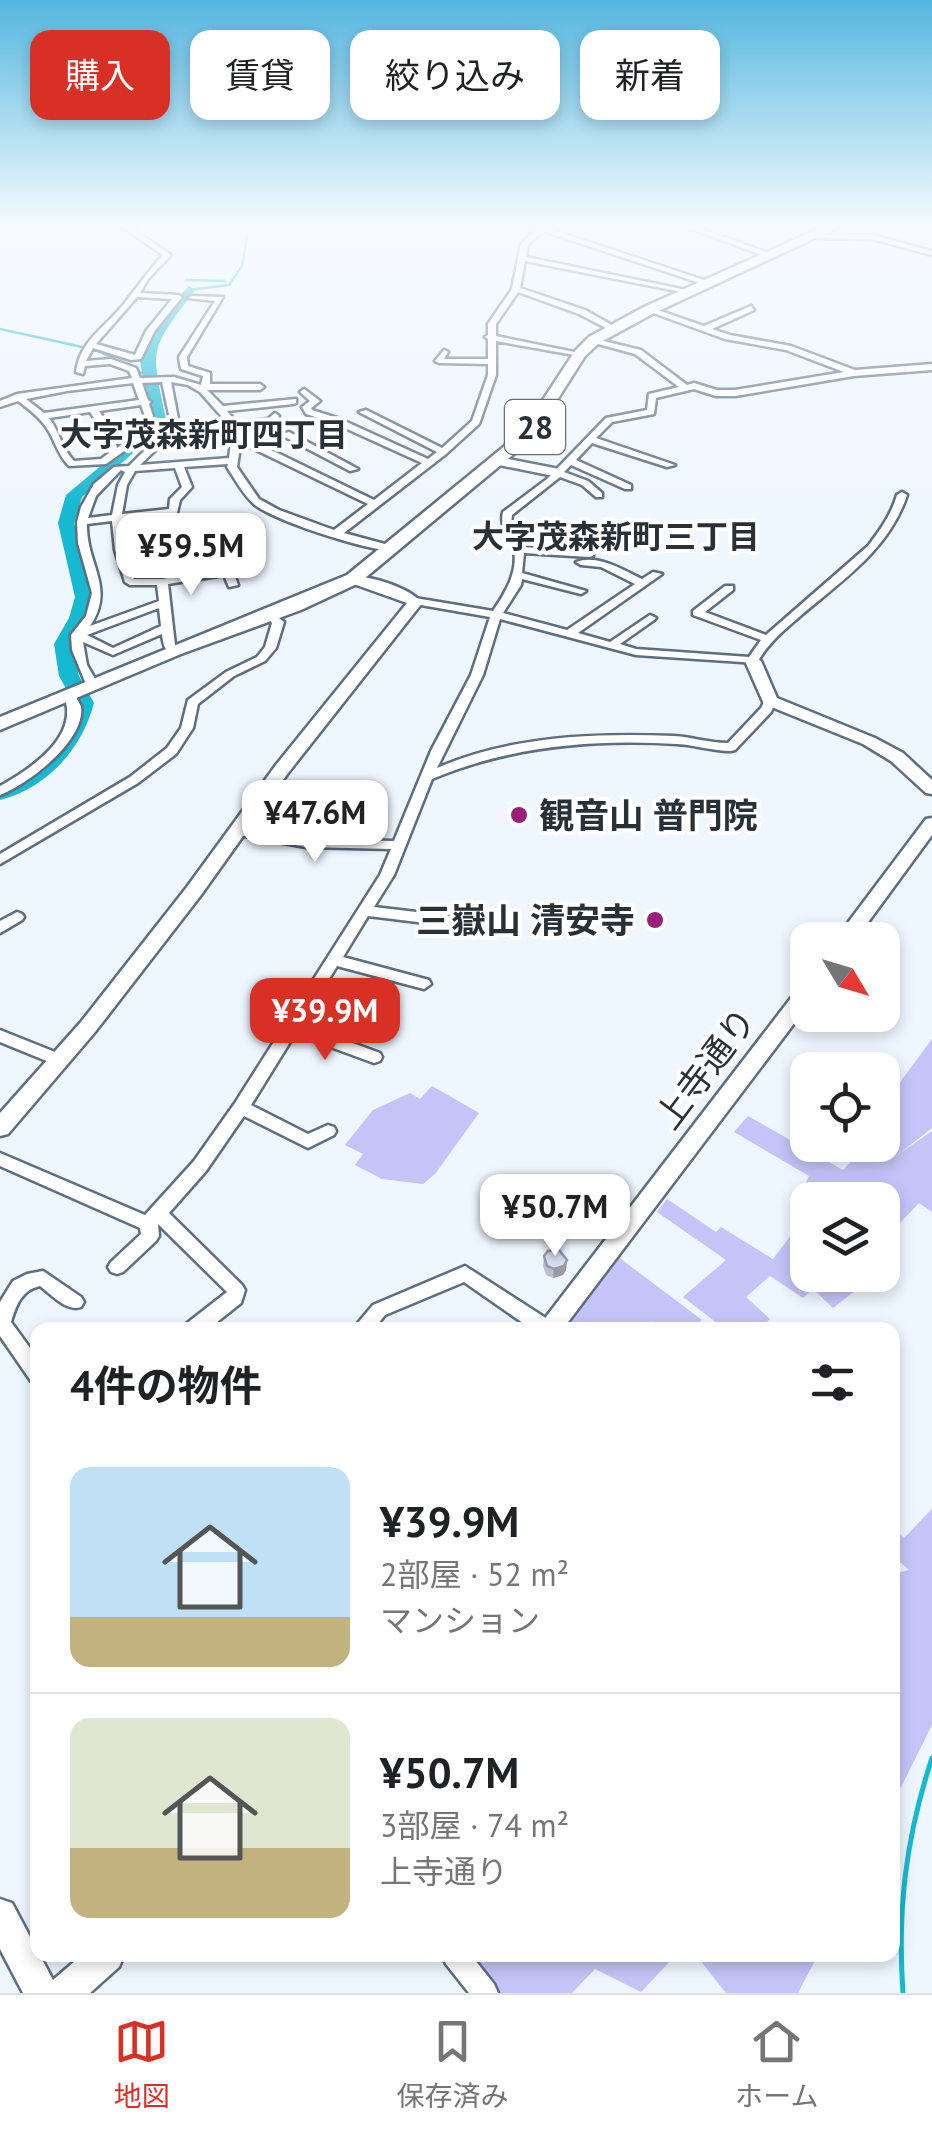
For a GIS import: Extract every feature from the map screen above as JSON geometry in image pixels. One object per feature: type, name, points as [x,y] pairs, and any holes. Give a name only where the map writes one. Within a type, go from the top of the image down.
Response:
[{"type":"main road","name":"28","points":[[0,724],[174,650],[271,616],[353,579],[533,429],[580,354],[594,340],[633,318]]},
{"type":"street","points":[[78,386],[81,364],[89,347],[115,318]]},
{"type":"street","points":[[89,347],[138,357],[161,318]]},
{"type":"street","points":[[203,388],[207,374],[184,367],[183,357],[208,318]]},
{"type":"street","points":[[338,532],[476,422],[492,375],[489,337],[496,318]]},
{"type":"street","points":[[594,318],[614,328]]},
{"type":"street","points":[[674,318],[788,348],[854,373]]},
{"type":"street","points":[[705,328],[728,318]]},
{"type":"street","points":[[489,337],[580,354]]},
{"type":"street","points":[[594,340],[638,352],[684,387]]},
{"type":"street","points":[[444,352],[439,361],[491,362]]},
{"type":"street","points":[[0,791],[34,770],[65,741],[81,689],[77,635],[97,596],[81,535],[82,522],[96,484],[114,454],[142,434],[149,416],[141,382],[133,370],[111,361],[81,364]]},
{"type":"street","points":[[434,364],[492,375]]},
{"type":"street","points":[[117,1268],[150,1236],[153,1218],[200,1166],[241,1107],[387,875],[396,844],[477,675],[496,615],[516,585],[519,550],[506,524],[507,514],[559,473],[609,420],[648,414],[653,409],[652,396],[684,387],[726,394],[854,373],[932,367]]},
{"type":"street","points":[[164,380],[175,424],[133,469],[122,490],[115,542],[130,582],[162,582],[228,571],[234,585]]},
{"type":"street","points":[[0,404],[78,386],[164,380],[203,388],[260,386]]},
{"type":"street","points":[[203,388],[234,426],[231,461],[256,501],[318,529],[392,549]]},
{"type":"street","points":[[304,392],[316,400],[306,408],[308,412],[337,420],[427,462]]},
{"type":"street","points":[[17,397],[43,416],[56,436],[60,454],[72,464],[133,469],[231,461]]},
{"type":"street","points":[[220,409],[293,401]]},
{"type":"street","points":[[43,416],[147,402]]},
{"type":"street","points":[[92,408],[107,430],[114,454]]},
{"type":"street","points":[[363,412],[443,452]]},
{"type":"street","points":[[234,426],[271,421],[275,416]]},
{"type":"street","points":[[234,448],[286,434],[353,469],[322,479]]},
{"type":"street","points":[[592,440],[670,465]]},
{"type":"street","points":[[254,445],[372,503]]},
{"type":"street","points":[[498,461],[559,473],[584,483],[599,495]]},
{"type":"street","points":[[571,461],[628,487]]},
{"type":"street","points":[[82,522],[174,512],[175,500],[187,487],[178,466]]},
{"type":"street","points":[[753,661],[768,638],[879,540],[894,522],[902,495]]},
{"type":"street","points":[[519,550],[585,558],[642,584]]},
{"type":"street","points":[[568,635],[656,574]]},
{"type":"street","points":[[518,575],[581,590]]},
{"type":"street","points":[[353,579],[415,601],[496,615],[611,646],[675,658],[753,661]]},
{"type":"street","points":[[162,582],[169,646],[174,650]]},
{"type":"street","points":[[730,588],[697,613],[768,638]]},
{"type":"street","points":[[0,1128],[59,1060],[415,601]]},
{"type":"street","points":[[77,635],[165,602]]},
{"type":"street","points":[[0,860],[134,780],[172,751],[186,728],[192,704],[230,674],[261,659],[270,648],[279,629],[271,616]]},
{"type":"street","points":[[611,646],[650,618]]},
{"type":"street","points":[[77,635],[113,652],[166,628]]},
{"type":"street","points":[[428,776],[488,751],[577,740],[683,740],[730,747],[767,710],[770,701],[753,661]]},
{"type":"street","points":[[770,701],[897,757],[932,789]]},
{"type":"street","points":[[858,922],[932,823]]},
{"type":"street","points":[[239,831],[306,843],[396,844]]},
{"type":"street","points":[[365,911],[492,926]]},
{"type":"street","points":[[0,928],[17,918]]},
{"type":"street","points":[[334,960],[424,984]]},
{"type":"street","name":"上寺通り","points":[[554,1322],[790,1014]]},
{"type":"street","points":[[293,1027],[374,1056]]},
{"type":"street","points":[[0,1036],[59,1060]]},
{"type":"street","points":[[241,1107],[308,1142],[328,1131]]},
{"type":"street","points":[[0,1159],[153,1218],[236,1290],[236,1298],[204,1322]]},
{"type":"street","points":[[369,1322],[380,1310],[464,1273],[536,1322]]},
{"type":"street","points":[[30,1364],[1,1322],[18,1286],[43,1278],[75,1302]]},
{"type":"street","points":[[0,1915],[41,1993]]},
{"type":"street","points":[[64,1993],[99,1962]]},
{"type":"street","points":[[461,1962],[485,1993]]},
{"type":"shaded area","points":[[932,1039],[932,1128],[900,1153],[900,1082]]},
{"type":"shaded area","points":[[432,1086],[479,1113],[435,1174],[423,1184],[382,1179],[355,1165],[363,1154],[345,1145],[373,1110],[410,1093],[420,1099]]},
{"type":"shaded area","points":[[748,1116],[790,1140],[790,1162],[829,1162],[843,1170],[851,1162],[900,1162],[900,1153],[932,1131],[932,1212],[919,1203],[900,1223],[900,1182],[806,1182],[809,1176],[734,1132]]},
{"type":"shaded area","points":[[667,1199],[716,1232],[721,1227],[773,1259],[790,1236],[790,1289],[770,1276],[746,1297],[770,1319],[767,1322],[716,1322],[683,1297],[726,1260],[657,1212]]},
{"type":"shaded area","points":[[617,1256],[702,1320],[700,1322],[566,1322]]},
{"type":"shaded area","points":[[816,1292],[854,1292],[833,1308]]},
{"type":"shaded area","points":[[932,1509],[932,1725],[900,1787],[900,1572],[909,1570],[900,1562],[900,1534],[904,1538]]},
{"type":"shaded area","points":[[474,1962],[669,1962],[641,1992],[595,1969],[572,1993],[498,1993]]},
{"type":"shaded area","points":[[702,1962],[814,1962],[798,1993],[726,1993]]},
{"type":"building","points":[[559,1250],[567,1260],[564,1266],[547,1266],[544,1256],[548,1251]]},
{"type":"waterway","points":[[0,794],[54,759],[79,721],[84,703],[69,676],[63,644],[78,618],[84,597],[66,523],[74,495],[160,424],[146,356],[167,318]]},
{"type":"waterway","points":[[0,329],[96,350],[148,376]]},
{"type":"waterway","points":[[903,1993],[901,1932],[906,1874],[932,1758]]},
{"type":"place","name":"観音山 普門院","points":[[519,815]]},
{"type":"place","name":"三嶽山 清安寺","points":[[655,920]]},
{"type":"district","name":"大字茂森新町四丁目","points":[[204,434]]},
{"type":"district","name":"大字茂森新町三丁目","points":[[616,536]]}]
